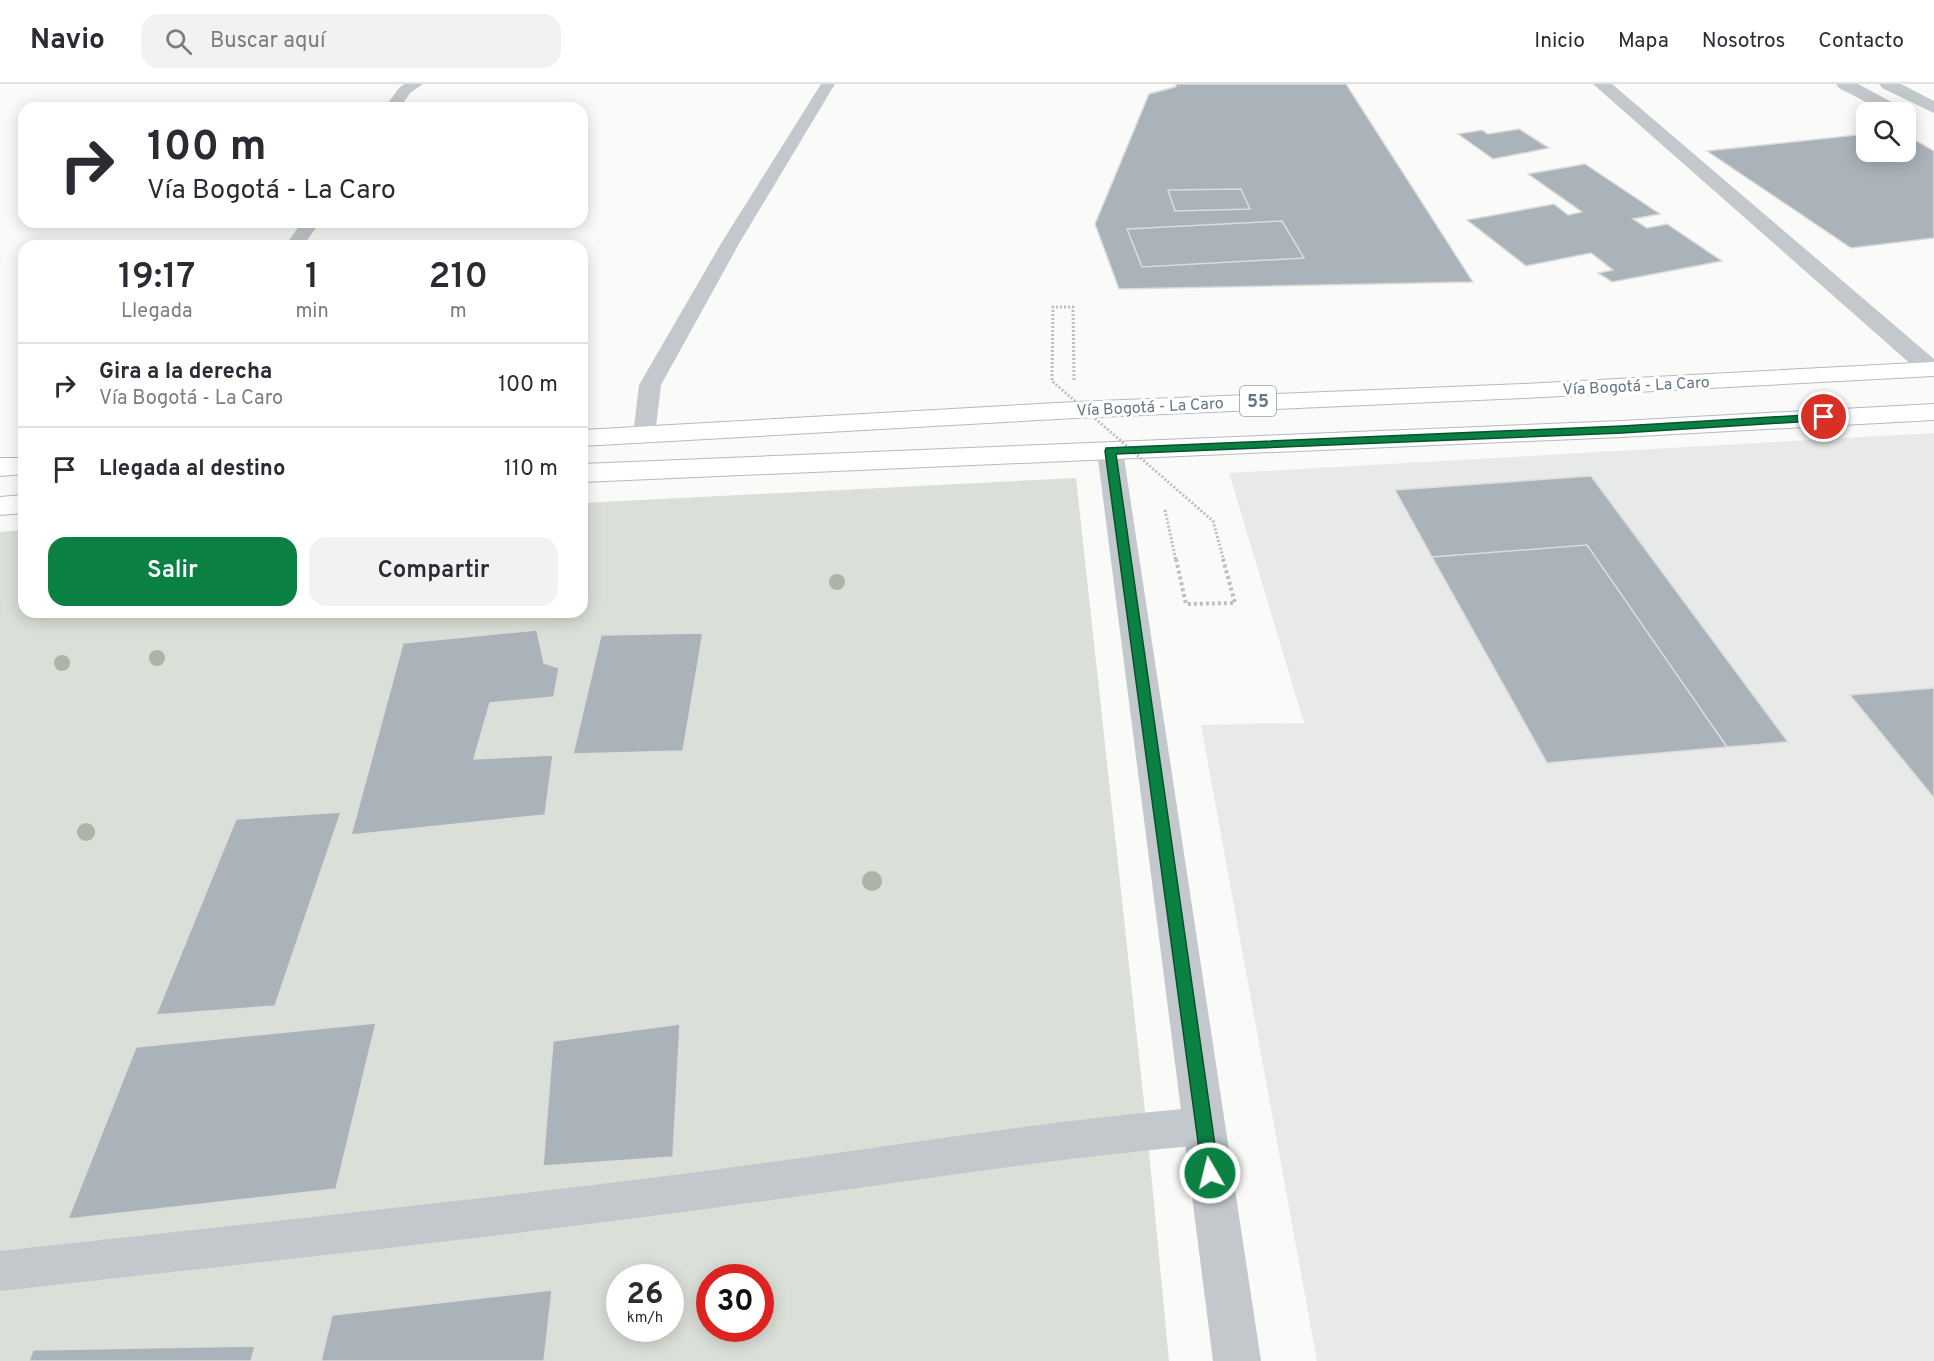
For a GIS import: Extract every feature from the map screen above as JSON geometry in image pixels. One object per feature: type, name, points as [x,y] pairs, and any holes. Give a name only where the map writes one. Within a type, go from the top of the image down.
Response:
[{"type":"main road","name":"Vía Bogotá - La Caro","points":[[588,438],[1075,410],[1522,391],[1933,369]]},
{"type":"main road","name":"55","points":[[588,473],[1622,429],[1934,412]]},
{"type":"main road","points":[[0,467],[18,466]]},
{"type":"main road","points":[[0,506],[18,504]]},
{"type":"street","points":[[1602,84],[1933,369]]},
{"type":"street","points":[[1845,84],[1878,102]]},
{"type":"street","points":[[1888,84],[1934,108]]},
{"type":"street","points":[[1110,451],[1237,1361]]},
{"type":"lane","points":[[396,102],[405,90],[416,84]]},
{"type":"lane","points":[[644,435],[650,385],[730,242],[828,84]]},
{"type":"lane","points":[[0,1271],[689,1192],[1147,1130],[1203,1126]]},
{"type":"path","points":[[1074,380],[1073,307],[1053,307],[1052,381],[1214,521],[1235,603],[1186,604],[1165,510]]},
{"type":"shaded area","points":[[1934,433],[1934,1361],[1317,1361],[1201,725],[1304,723],[1229,473]]},
{"type":"shaded area","points":[[1076,478],[1147,1130],[1169,1361],[0,1361],[0,532],[18,530],[18,618],[588,618],[588,503]]},
{"type":"building","points":[[1177,84],[1346,84],[1473,282],[1119,289],[1095,224],[1149,94],[1175,87]]},
{"type":"building","points":[[1519,129],[1549,148],[1493,159],[1458,134],[1482,130],[1488,134]]},
{"type":"building","points":[[1856,135],[1856,162],[1916,162],[1916,140],[1934,151],[1934,238],[1851,248],[1707,151]]},
{"type":"building","points":[[1585,164],[1660,214],[1633,219],[1647,228],[1667,224],[1722,261],[1612,282],[1598,273],[1613,270],[1591,253],[1526,266],[1467,220],[1554,204],[1568,215],[1582,212],[1528,174]]},
{"type":"building","points":[[1241,189],[1250,209],[1175,211],[1168,190]]},
{"type":"building","points":[[1282,221],[1304,258],[1142,267],[1127,229]]},
{"type":"building","points":[[1591,476],[1788,742],[1727,747],[1587,545],[1432,557],[1395,490]]},
{"type":"building","points":[[1587,545],[1727,747],[1547,763],[1432,557]]},
{"type":"building","points":[[537,630],[544,663],[559,668],[554,697],[490,703],[474,759],[553,755],[545,815],[351,835],[403,643]]},
{"type":"building","points":[[703,633],[683,751],[573,754],[601,635]]},
{"type":"building","points":[[1934,688],[1934,798],[1850,695]]},
{"type":"building","points":[[341,812],[275,1006],[156,1015],[236,819]]},
{"type":"building","points":[[376,1023],[336,1189],[68,1219],[136,1047]]},
{"type":"building","points":[[680,1024],[673,1157],[543,1166],[553,1041]]},
{"type":"building","points":[[552,1290],[544,1361],[321,1361],[332,1315]]},
{"type":"building","points":[[255,1346],[251,1361],[29,1361],[33,1350]]},
{"type":"route","points":[[1210,1173],[1110,451],[1622,429],[1824,417]]}]
